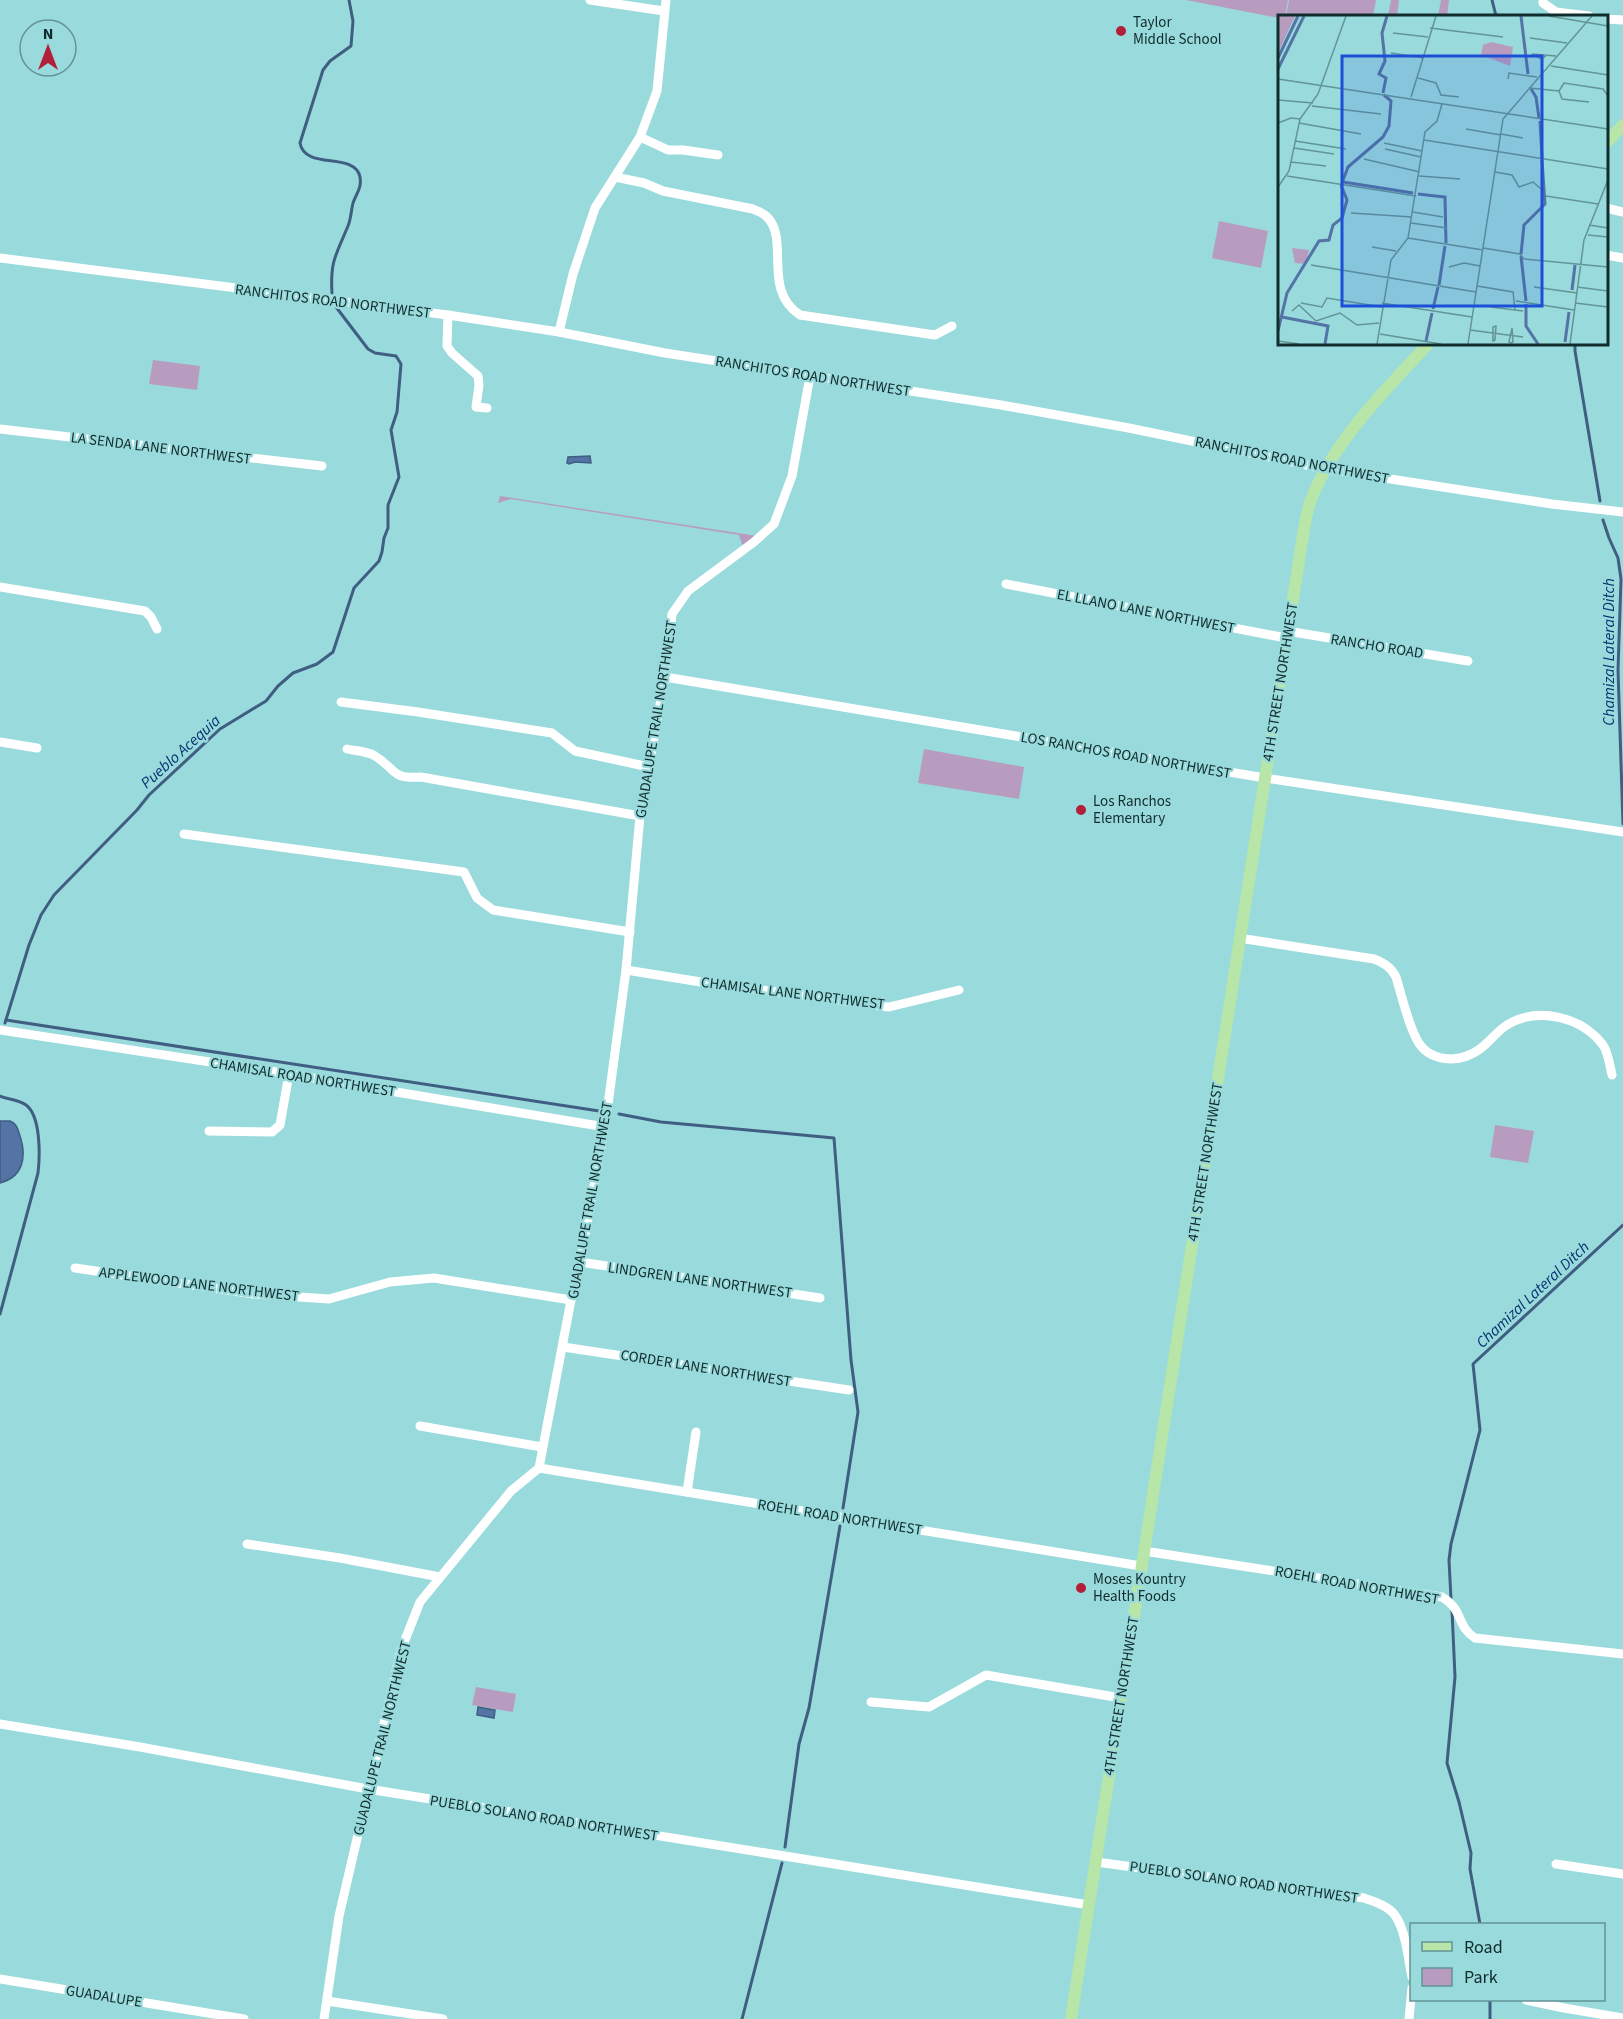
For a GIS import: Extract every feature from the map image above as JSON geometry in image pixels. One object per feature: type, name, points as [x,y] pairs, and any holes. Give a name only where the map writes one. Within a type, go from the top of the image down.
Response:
[{"type":"main road","points":[[1608,141],[1623,125]]},
{"type":"main road","name":"4TH STREET NORTHWEST","points":[[1071,2019],[1239,938],[1310,504],[1326,469],[1352,430],[1427,345]]},
{"type":"street","points":[[590,0],[664,11]]},
{"type":"street","points":[[559,332],[573,274],[595,208],[640,137],[657,91],[666,0]]},
{"type":"street","points":[[1543,0],[1543,3],[1556,12],[1581,15]]},
{"type":"street","points":[[1608,19],[1623,20]]},
{"type":"street","points":[[640,137],[668,150],[718,155]]},
{"type":"street","points":[[615,177],[644,183],[663,191],[753,209],[766,215],[775,233],[783,301],[800,315],[934,335],[952,326]]},
{"type":"street","points":[[1608,208],[1623,212]]},
{"type":"street","points":[[1608,255],[1623,258]]},
{"type":"street","name":"RANCHITOS ROAD NORTHWEST","points":[[0,258],[448,315],[559,332],[665,353],[1001,405],[1326,469],[1552,504],[1623,512]]},
{"type":"street","points":[[448,315],[447,346],[478,376],[476,407],[487,408]]},
{"type":"street","name":"GUADALUPE TRAIL NORTHWEST","points":[[324,2019],[339,1916],[401,1650],[420,1602],[511,1491],[539,1468],[604,1127],[626,970],[640,816],[665,677],[672,614],[688,591],[774,525],[792,476],[810,376]]},
{"type":"street","name":"LA SENDA LANE NORTHWEST","points":[[0,429],[322,466]]},
{"type":"street","name":"EL LLANO LANE NORTHWEST","points":[[1006,584],[1287,634]]},
{"type":"street","points":[[0,586],[145,611],[157,629]]},
{"type":"street","name":"RANCHO ROAD","points":[[1287,634],[1468,661]]},
{"type":"street","name":"LOS RANCHOS ROAD NORTHWEST","points":[[665,677],[1265,778],[1623,832]]},
{"type":"street","points":[[341,702],[552,734],[575,751],[649,766]]},
{"type":"street","points":[[0,742],[37,748]]},
{"type":"street","points":[[347,749],[374,755],[403,778],[421,777],[640,816]]},
{"type":"street","points":[[184,834],[464,872],[477,898],[493,910],[630,932]]},
{"type":"street","points":[[1239,938],[1382,962],[1392,969],[1396,977],[1417,1040],[1424,1049],[1435,1056],[1448,1060],[1462,1058],[1479,1050],[1507,1025],[1528,1017],[1547,1016],[1567,1019],[1585,1028],[1604,1046],[1612,1076]]},
{"type":"street","name":"CHAMISAL LANE NORTHWEST","points":[[626,970],[889,1006],[959,990]]},
{"type":"street","name":"CHAMISAL ROAD NORTHWEST","points":[[0,1030],[289,1074],[604,1127]]},
{"type":"street","points":[[209,1131],[272,1132],[280,1125],[289,1074]]},
{"type":"street","name":"LINDGREN LANE NORTHWEST","points":[[580,1262],[819,1298]]},
{"type":"street","name":"APPLEWOOD LANE NORTHWEST","points":[[75,1268],[254,1294],[329,1299],[390,1282],[434,1278],[571,1300]]},
{"type":"street","name":"CORDER LANE NORTHWEST","points":[[563,1347],[849,1390]]},
{"type":"street","points":[[420,1426],[542,1447]]},
{"type":"street","points":[[687,1492],[696,1432]]},
{"type":"street","name":"ROEHL ROAD NORTHWEST","points":[[539,1468],[1141,1566]]},
{"type":"street","points":[[247,1544],[340,1558],[440,1577]]},
{"type":"street","name":"ROEHL ROAD NORTHWEST","points":[[1144,1551],[1442,1597],[1456,1608],[1466,1632],[1475,1638],[1623,1654]]},
{"type":"street","points":[[872,1702],[929,1707],[986,1675],[1121,1698]]},
{"type":"street","name":"PUEBLO SOLANO ROAD NORTHWEST","points":[[0,1724],[140,1747],[368,1790],[1089,1905]]},
{"type":"street","name":"PUEBLO SOLANO ROAD NORTHWEST","points":[[1096,1862],[1374,1901],[1390,1909],[1396,1915],[1401,1925],[1410,1968]]},
{"type":"street","points":[[1556,1864],[1623,1874]]},
{"type":"street","name":"GUADALUPE","points":[[0,1979],[244,2019]]},
{"type":"street","points":[[327,2001],[443,2019]]},
{"type":"street","points":[[1409,2019],[1411,2001]]},
{"type":"street","points":[[1531,2001],[1623,2018]]},
{"type":"green space","points":[[1186,0],[1288,0],[1285,15],[1278,15],[1278,18]]},
{"type":"green space","points":[[1289,0],[1376,0],[1373,15],[1286,15]]},
{"type":"green space","points":[[1391,0],[1399,0],[1397,15],[1388,15]]},
{"type":"green space","points":[[1441,0],[1449,0],[1447,15],[1438,15]]},
{"type":"green space","points":[[1219,221],[1268,231],[1261,268],[1212,258]]},
{"type":"green space","points":[[153,360],[200,366],[197,390],[149,384]]},
{"type":"green space","points":[[500,496],[757,536],[743,547],[739,535],[511,499],[498,503]]},
{"type":"green space","points":[[924,749],[1024,767],[1019,799],[918,783]]},
{"type":"green space","points":[[1495,1125],[1534,1131],[1528,1163],[1490,1157]]},
{"type":"green space","points":[[476,1687],[516,1694],[513,1712],[472,1705]]},
{"type":"water","points":[[590,456],[591,463],[567,463],[568,457]]},
{"type":"water","points":[[0,1121],[10,1121],[16,1125],[22,1144],[23,1159],[14,1176],[0,1183]]},
{"type":"water","points":[[478,1707],[495,1710],[494,1718],[477,1715]]},
{"type":"waterway","name":"Pueblo Acequia","points":[[332,293],[333,265],[349,223],[360,177],[356,169],[349,165],[311,156],[304,151],[300,143],[323,70],[330,61],[351,46],[353,21],[349,0]]},
{"type":"waterway","name":"Chamizal Lateral Ditch","points":[[1492,0],[1496,15]]},
{"type":"waterway","name":"Pueblo Acequia","points":[[5,1023],[29,945],[41,915],[54,895],[149,795],[220,729],[266,701],[293,673],[317,664],[333,652],[354,588],[379,561],[388,528],[388,505],[399,477],[391,430],[397,412],[401,364],[396,356],[375,353],[368,349],[336,307]]},
{"type":"waterway","name":"Chamizal Lateral Ditch","points":[[1575,345],[1600,501]]},
{"type":"waterway","name":"Chamizal Lateral Ditch","points":[[1603,520],[1618,558],[1621,579],[1618,670],[1623,824]]},
{"type":"waterway","points":[[6,1020],[599,1111]]},
{"type":"waterway","points":[[0,1096],[23,1103],[31,1110],[37,1127],[39,1157],[38,1173],[0,1314]]},
{"type":"waterway","points":[[619,1114],[661,1122],[834,1138],[851,1360],[858,1412],[843,1508]]},
{"type":"waterway","name":"Chamizal Lateral Ditch","points":[[1451,1599],[1449,1560],[1451,1544],[1480,1430],[1473,1364],[1623,1225]]},
{"type":"waterway","points":[[785,1847],[799,1744],[809,1708],[840,1526]]},
{"type":"waterway","name":"Chamizal Lateral Ditch","points":[[1452,1610],[1455,1677],[1447,1763],[1471,1853],[1470,1869],[1480,1923]]},
{"type":"waterway","points":[[742,2019],[782,1863]]},
{"type":"waterway","name":"Chamizal Lateral Ditch","points":[[1490,2001],[1490,2019]]},
{"type":"place","name":"Taylor Middle School","points":[[1121,31]]},
{"type":"place","name":"Los Ranchos Elementary","points":[[1081,810]]},
{"type":"place","name":"Moses Kountry Health Foods","points":[[1081,1588]]}]
